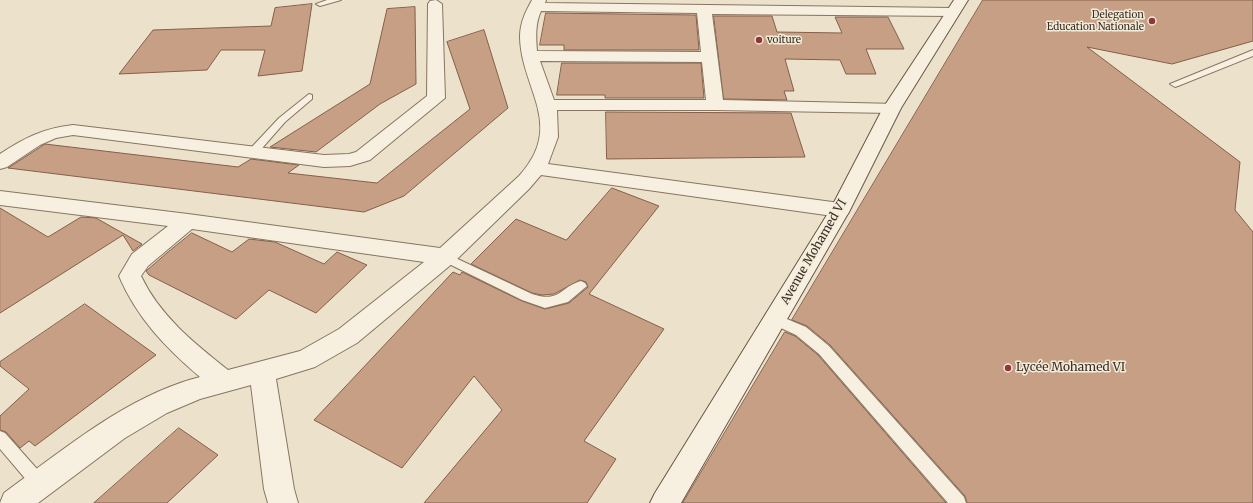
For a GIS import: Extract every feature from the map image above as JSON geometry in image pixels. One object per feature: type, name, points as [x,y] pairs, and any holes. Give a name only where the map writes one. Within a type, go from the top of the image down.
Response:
[{"type":"street","points":[[904,0],[920,12]]},
{"type":"street","points":[[14,503],[115,429],[146,412],[196,389],[306,360],[348,336],[445,256],[536,168],[549,138],[549,105],[530,56],[526,37],[528,25],[537,3],[704,9],[786,5],[920,12],[956,6]]},
{"type":"street","points":[[0,163],[39,137],[55,132],[73,130],[324,161],[350,160],[363,156],[436,98],[434,4]]},
{"type":"street","name":"Avenue Mohamed VI","points":[[665,503],[840,210],[892,108],[956,6]]},
{"type":"street","points":[[704,9],[715,105]]},
{"type":"street","points":[[530,56],[710,57]]},
{"type":"street","points":[[549,105],[715,105],[892,108]]},
{"type":"street","points":[[536,168],[671,188],[840,210]]},
{"type":"street","points":[[0,198],[188,221],[445,256]]},
{"type":"street","points":[[188,221],[140,260],[130,276],[146,307],[185,349],[223,381]]},
{"type":"street","points":[[262,372],[279,489],[283,503]]},
{"type":"lane","points":[[320,4],[337,0]]},
{"type":"lane","points":[[1175,84],[1253,53]]},
{"type":"lane","points":[[252,152],[282,120],[309,97]]},
{"type":"lane","points":[[445,256],[526,297],[545,303],[563,299],[580,286]]},
{"type":"lane","points":[[775,319],[801,331],[824,350],[958,503]]},
{"type":"lane","points":[[0,438],[40,484]]},
{"type":"building","name":"Lycée Mohamed VI","points":[[983,0],[1253,0],[1253,41],[1172,64],[1087,47],[1240,162],[1235,210],[1253,232],[1253,503],[967,503],[965,496],[830,345],[807,326],[792,320]]},
{"type":"building","points":[[312,4],[302,71],[258,76],[265,50],[221,50],[207,70],[119,74],[153,30],[271,26],[275,8]]},
{"type":"building","points":[[415,7],[416,84],[380,104],[316,152],[270,147],[370,84],[387,9]]},
{"type":"building","points":[[546,13],[696,15],[699,50],[564,50],[564,45],[540,45]]},
{"type":"building","points":[[714,16],[772,16],[777,32],[842,33],[835,17],[888,17],[904,49],[866,49],[876,74],[846,74],[840,60],[785,59],[794,91],[784,91],[787,100],[724,99]]},
{"type":"building","points":[[484,30],[508,108],[404,196],[364,212],[8,168],[45,144],[238,167],[251,159],[299,165],[288,173],[377,183],[470,109],[447,42]]},
{"type":"building","points":[[562,63],[701,63],[704,98],[605,98],[605,95],[557,95]]},
{"type":"building","points":[[606,112],[791,113],[805,157],[607,159]]},
{"type":"building","points":[[612,188],[659,206],[589,294],[664,329],[584,441],[616,459],[587,503],[424,503],[502,410],[474,376],[402,468],[314,420],[453,272],[460,275],[462,272],[522,301],[545,309],[569,303],[588,287],[586,282],[580,280],[554,294],[542,295],[532,293],[471,264],[516,219],[566,240]]},
{"type":"building","points":[[0,208],[48,237],[81,217],[96,218],[142,244],[133,251],[123,235],[0,313]]},
{"type":"building","points":[[192,233],[232,252],[249,239],[275,242],[324,264],[337,252],[367,265],[316,313],[269,290],[236,319],[149,275],[146,271]]},
{"type":"building","points":[[85,304],[156,355],[35,446],[29,441],[20,448],[6,432],[0,430],[0,416],[29,389],[0,366],[0,362]]},
{"type":"building","points":[[785,332],[795,336],[818,355],[946,503],[683,503]]},
{"type":"building","points":[[179,428],[218,455],[167,503],[94,503]]},
{"type":"place","name":"Delegation Education Nationale","points":[[1152,21]]},
{"type":"place","name":"voiture","points":[[759,40]]},
{"type":"place","name":"Lycée Mohamed VI","points":[[1008,368]]}]
